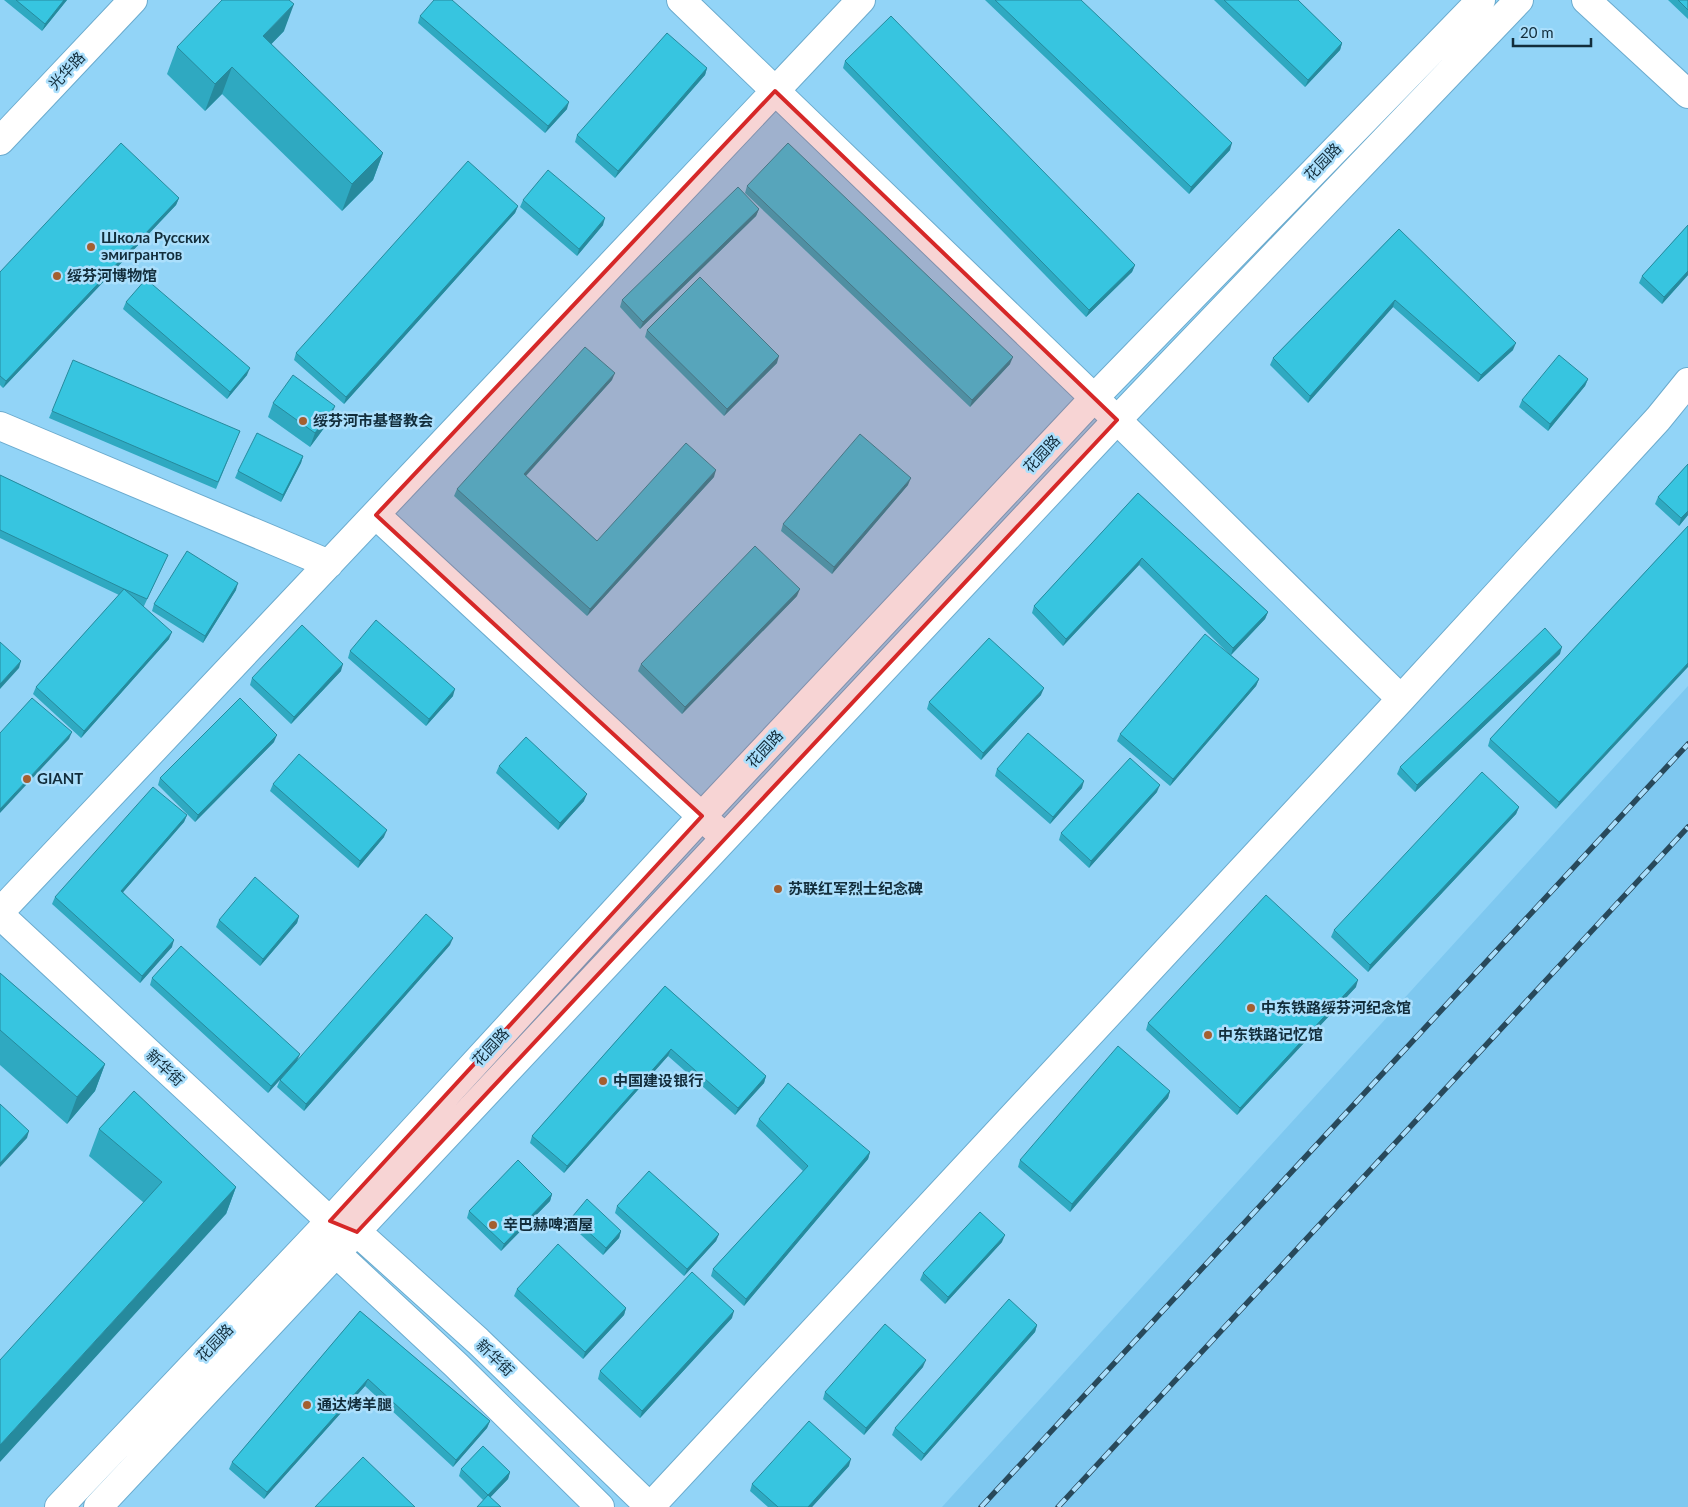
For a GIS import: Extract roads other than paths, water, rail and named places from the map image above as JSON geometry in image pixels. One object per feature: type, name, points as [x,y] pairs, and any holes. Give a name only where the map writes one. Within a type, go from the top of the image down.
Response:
[{"type":"main road","name":"光华路","points":[[0,142],[133,0]]},
{"type":"main road","points":[[681,0],[1117,420],[1401,699]]},
{"type":"main road","points":[[0,914],[861,0]]},
{"type":"main road","name":"花园路","points":[[59,1507],[330,1222],[702,816],[1094,398],[1481,0]]},
{"type":"main road","name":"花园路","points":[[98,1507],[358,1232],[724,837],[1117,420],[1519,0]]},
{"type":"main road","points":[[1586,0],[1688,94]]},
{"type":"main road","points":[[650,1507],[1401,699],[1658,419],[1688,382]]},
{"type":"main road","points":[[0,426],[329,564]]},
{"type":"main road","points":[[376,515],[724,837]]},
{"type":"main road","name":"新华街","points":[[0,914],[330,1222],[358,1232],[478,1341],[650,1507]]},
{"type":"main road","points":[[330,1222],[337,1254],[456,1365],[600,1507]]},
{"type":"railway","points":[[981,1507],[1688,744]]},
{"type":"railway","points":[[1058,1507],[1688,827]]},
{"type":"place","name":"Школа Русских эмигрантов","points":[[91,247]]},
{"type":"place","name":"绥芬河博物馆","points":[[57,276]]},
{"type":"place","name":"绥芬河市基督教会","points":[[303,421]]},
{"type":"place","name":"GIANT","points":[[27,779]]},
{"type":"place","name":"苏联红军烈士纪念碑","points":[[778,889]]},
{"type":"place","name":"中东铁路绥芬河纪念馆","points":[[1251,1008]]},
{"type":"place","name":"中东铁路记忆馆","points":[[1208,1035]]},
{"type":"place","name":"中国建设银行","points":[[603,1081]]},
{"type":"place","name":"辛巴赫啤酒屋","points":[[493,1225]]},
{"type":"place","name":"通达烤羊腿","points":[[307,1405]]}]
